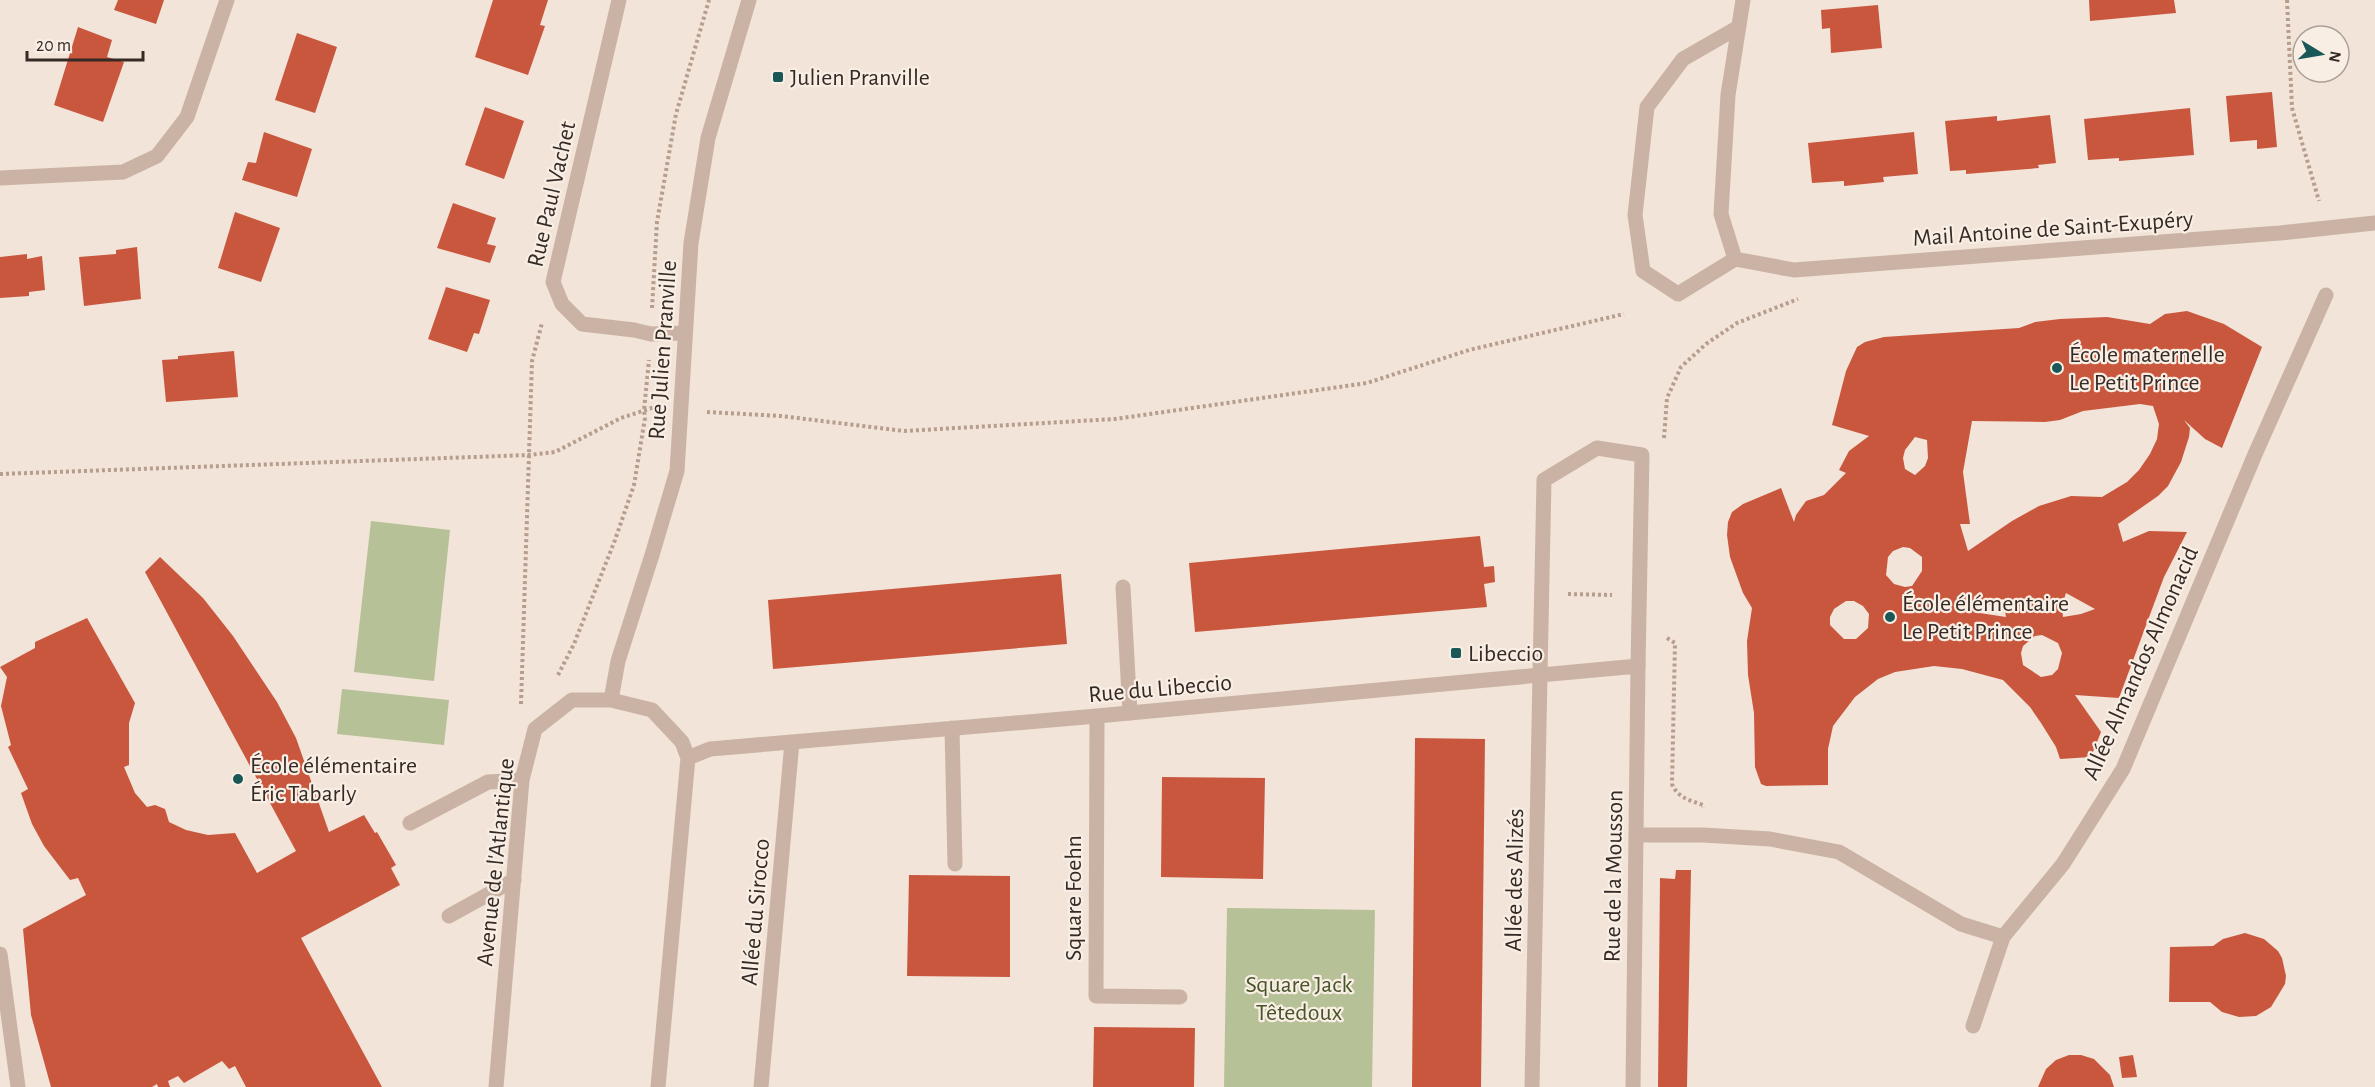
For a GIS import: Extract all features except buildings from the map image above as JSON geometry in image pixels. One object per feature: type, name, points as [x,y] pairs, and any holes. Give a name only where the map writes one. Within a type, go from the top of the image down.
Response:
[{"type":"street","points":[[0,178],[123,171],[157,156],[187,117],[227,0]]},
{"type":"street","name":"Rue Paul Vachet","points":[[619,0],[553,282],[562,304],[582,324],[651,334],[685,333]]},
{"type":"street","name":"Rue Julien Pranville","points":[[611,700],[618,661],[677,471],[691,243],[708,138],[749,0]]},
{"type":"street","points":[[1737,28],[1683,59],[1647,107],[1635,215],[1643,271],[1678,294],[1735,259],[1721,214],[1728,95],[1743,0]]},
{"type":"street","name":"Mail Antoine de Saint-Exupéry","points":[[1735,259],[1802,270],[2375,223]]},
{"type":"street","name":"Allée Almandos Almonacid","points":[[2003,937],[2063,864],[2123,769],[2256,452],[2326,295]]},
{"type":"street","name":"Rue de la Mousson","points":[[1541,593],[1544,480],[1597,448],[1642,455],[1634,1087]]},
{"type":"street","points":[[1122,587],[1130,713]]},
{"type":"street","name":"Allée des Alizés","points":[[1532,1087],[1541,593]]},
{"type":"street","name":"Rue du Libeccio","points":[[688,758],[710,749],[1638,666]]},
{"type":"street","name":"Avenue de l'Atlantique","points":[[496,1087],[522,780],[535,729],[572,700],[611,700],[652,710],[682,742],[688,758]]},
{"type":"street","name":"Square Foehn","points":[[1097,716],[1096,996],[1180,997]]},
{"type":"street","points":[[952,728],[955,864]]},
{"type":"street","name":"Allée du Sirocco","points":[[761,1087],[792,742]]},
{"type":"street","points":[[658,1087],[688,758]]},
{"type":"street","points":[[411,823],[488,782],[522,780]]},
{"type":"street","points":[[1636,835],[1703,835],[1770,839],[1839,852],[1961,924],[2003,937],[1973,1026]]},
{"type":"street","points":[[449,916],[514,880]]},
{"type":"street","points":[[0,954],[18,1087]]},
{"type":"path","points":[[555,680],[578,633],[634,485],[645,418],[657,222],[676,114],[709,0]]},
{"type":"path","points":[[2287,0],[2292,108],[2327,228]]},
{"type":"path","points":[[1664,449],[1667,398],[1681,367],[1706,344],[1737,323],[1771,308],[1805,297],[1802,270]]},
{"type":"path","points":[[520,710],[532,362],[553,282]]},
{"type":"path","points":[[0,474],[529,455],[555,452],[621,418],[655,407],[680,411],[781,416],[904,431],[1115,419],[1367,383],[1469,350],[1624,314]]},
{"type":"path","points":[[1541,593],[1639,595]]},
{"type":"path","points":[[1663,636],[1675,643],[1672,783],[1675,792],[1683,798],[1703,805],[1703,835]]},
{"type":"green space","points":[[371,521],[450,530],[434,681],[354,672]]},
{"type":"green space","points":[[342,689],[449,700],[444,745],[337,734]]},
{"type":"green space","name":"Square Jack Têtedoux","points":[[1227,908],[1375,910],[1372,1087],[1224,1087]]},
{"type":"place","name":"Julien Pranville","points":[[778,77]]},
{"type":"place","name":"École maternelle Le Petit Prince","points":[[2057,368]]},
{"type":"place","name":"École élémentaire Le Petit Prince","points":[[1890,617]]},
{"type":"place","name":"Libeccio","points":[[1456,653]]},
{"type":"place","name":"École élémentaire Éric Tabarly","points":[[238,779]]}]
